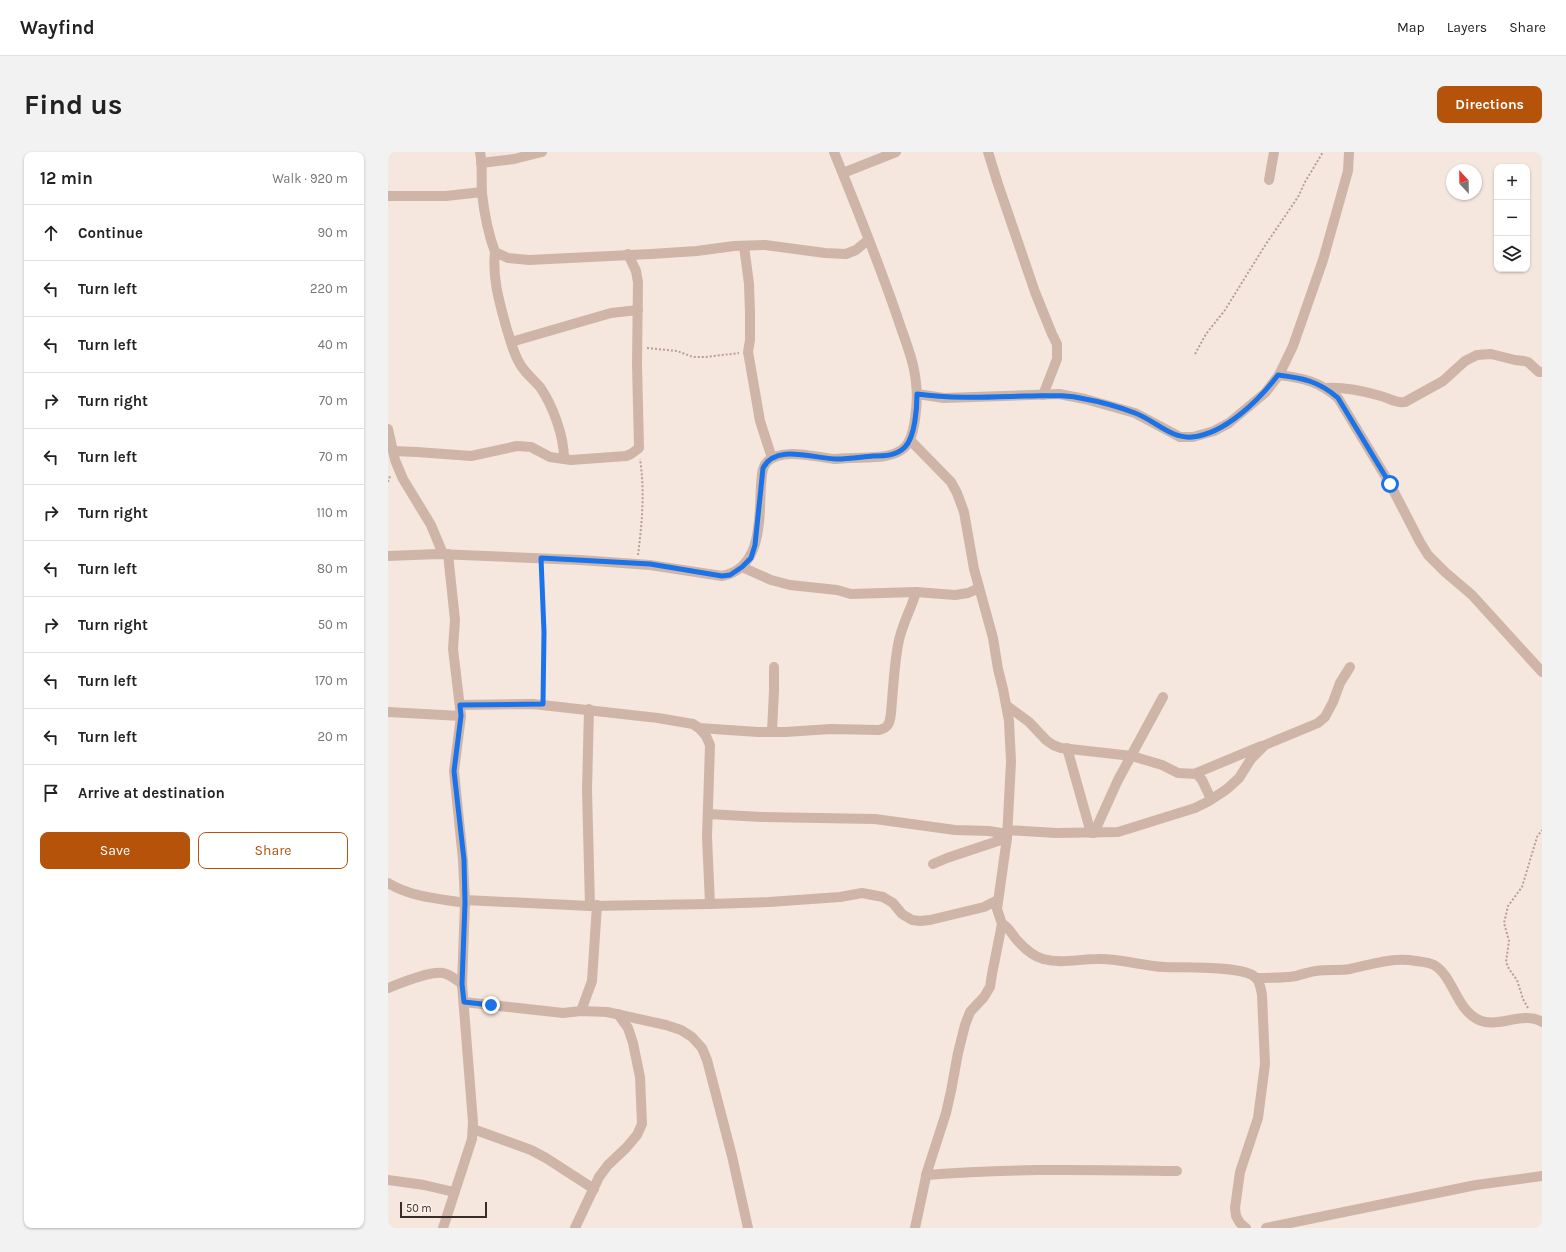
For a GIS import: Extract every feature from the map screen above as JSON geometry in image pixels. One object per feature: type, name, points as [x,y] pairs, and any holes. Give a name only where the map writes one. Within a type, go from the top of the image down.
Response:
[{"type":"street","points":[[480,152],[482,192],[490,235],[495,252],[494,266],[496,284],[514,353],[520,365],[540,388],[549,403],[562,435],[564,459]]},
{"type":"street","points":[[481,163],[542,152]]},
{"type":"street","points":[[388,556],[445,554],[541,558],[636,564],[685,569],[722,576],[735,572],[751,558],[755,545],[763,468],[772,458],[785,454],[836,459],[884,456],[897,453],[906,446],[910,440],[917,410],[916,382],[908,351],[882,272],[834,152]]},
{"type":"street","points":[[843,173],[896,152]]},
{"type":"street","points":[[988,152],[1035,292],[1057,344],[1057,359],[1043,396]]},
{"type":"street","points":[[1269,180],[1274,152]]},
{"type":"street","points":[[917,394],[944,398],[1043,396],[1059,394],[1085,399],[1135,413],[1180,437],[1193,437],[1214,431],[1229,423],[1265,393],[1278,375],[1293,346],[1323,260],[1348,171],[1349,152]]},
{"type":"street","points":[[388,196],[446,196],[482,192]]},
{"type":"street","points":[[495,252],[508,258],[529,260],[697,251],[744,246],[778,246],[846,254],[856,250],[868,240]]},
{"type":"street","points":[[744,246],[749,284],[750,340],[748,352],[760,421],[772,458]]},
{"type":"street","points":[[393,451],[471,456],[517,446],[531,447],[550,457],[571,460],[626,456],[639,448],[638,282],[636,271],[628,254]]},
{"type":"street","points":[[511,342],[612,313],[638,310]]},
{"type":"street","points":[[1327,388],[1353,390],[1381,396],[1398,402],[1405,402],[1443,381],[1471,357],[1483,354],[1491,354],[1528,362],[1539,372],[1542,372]]},
{"type":"street","points":[[1278,375],[1310,381],[1327,388],[1338,398],[1390,484],[1428,555],[1453,580],[1472,595],[1542,672]]},
{"type":"street","points":[[388,429],[393,451],[403,479],[431,525],[445,554],[455,620],[453,649],[461,716],[454,771],[464,860],[465,902],[462,984],[472,1096],[473,1129],[472,1139],[443,1228]]},
{"type":"street","points":[[910,440],[951,482],[964,512],[972,563],[993,638],[1006,704],[1009,721],[1011,762],[1007,834],[997,909],[1002,924],[990,987],[984,997],[970,1012],[958,1053],[946,1113],[931,1155],[915,1228]]},
{"type":"street","points":[[388,468],[400,471]]},
{"type":"street","points":[[742,567],[772,580],[790,585],[837,590],[851,594],[916,592],[963,594],[979,588]]},
{"type":"street","points":[[700,728],[772,732],[831,729],[886,729],[890,724],[898,645],[903,625],[912,607],[916,592]]},
{"type":"street","points":[[772,732],[774,667]]},
{"type":"street","points":[[1194,774],[1318,724],[1325,717],[1333,702],[1340,683],[1350,668]]},
{"type":"street","points":[[1093,833],[1118,780],[1163,696]]},
{"type":"street","points":[[460,705],[543,704],[693,724],[700,728],[710,745],[707,837],[710,904]]},
{"type":"street","points":[[1006,704],[1029,722],[1053,745],[1132,756],[1162,765],[1178,773],[1199,775],[1212,799]]},
{"type":"street","points":[[581,1012],[592,981],[594,905],[587,790],[589,709]]},
{"type":"street","points":[[388,712],[461,716]]},
{"type":"street","points":[[708,814],[761,817],[875,819],[955,830],[989,831],[1007,834],[1118,832],[1149,824],[1195,808],[1212,799],[1227,789],[1239,778],[1252,759],[1266,745]]},
{"type":"street","points":[[1067,748],[1093,833]]},
{"type":"street","points":[[933,864],[1007,834]]},
{"type":"street","points":[[388,883],[395,888],[426,897],[465,902],[594,905],[710,904],[777,901],[840,897],[862,893],[883,897],[893,903],[902,914],[912,920],[920,921],[984,907],[998,900]]},
{"type":"street","points":[[1002,924],[1005,925],[1017,940],[1031,953],[1042,959],[1066,962],[1098,958],[1162,967],[1233,970],[1251,973],[1256,978],[1260,984],[1262,995],[1265,1064],[1258,1118],[1246,1152],[1236,1193],[1236,1216],[1240,1223],[1246,1228]]},
{"type":"street","points":[[1256,978],[1296,976],[1317,971],[1349,969],[1385,960],[1406,960],[1426,963],[1441,970],[1463,1007],[1468,1013],[1477,1019],[1486,1023],[1530,1018],[1540,1021]]},
{"type":"street","points":[[388,988],[435,974],[444,973],[453,977],[462,984]]},
{"type":"street","points":[[464,1002],[563,1013],[581,1012],[618,1014],[666,1025],[681,1030],[692,1037],[702,1048],[710,1071],[732,1156],[748,1228]]},
{"type":"street","points":[[575,1228],[599,1177],[608,1165],[637,1135],[642,1124],[640,1077],[633,1043],[628,1028],[618,1014]]},
{"type":"street","points":[[473,1129],[531,1150],[594,1189]]},
{"type":"street","points":[[926,1175],[976,1171],[1028,1170],[1177,1171]]},
{"type":"street","points":[[1266,1228],[1476,1184],[1542,1176]]},
{"type":"street","points":[[388,1180],[424,1185],[454,1192]]},
{"type":"path","points":[[1195,354],[1206,334],[1225,310],[1264,247],[1298,197],[1323,152]]},
{"type":"path","points":[[638,348],[677,351],[693,357],[748,352]]},
{"type":"path","points":[[636,564],[643,514],[643,483],[639,448]]},
{"type":"path","points":[[541,558],[544,632],[543,704]]},
{"type":"path","points":[[1540,1021],[1523,999],[1517,980],[1506,962],[1509,941],[1504,923],[1508,906],[1522,887],[1537,837],[1542,830]]},
{"type":"route","points":[[491,1005],[464,1002],[462,984],[465,903],[464,860],[454,771],[461,716],[460,705],[543,704],[544,632],[541,558],[650,564],[685,569],[706,574],[722,576],[730,575],[742,567],[751,558],[755,545],[759,516],[763,468],[768,461],[779,455],[785,454],[836,459],[884,456],[897,453],[906,446],[910,440],[917,410],[917,394],[944,398],[1059,394],[1085,399],[1135,413],[1180,437],[1193,437],[1214,431],[1229,423],[1265,393],[1278,375],[1295,377],[1327,388],[1338,398],[1390,484]]}]
